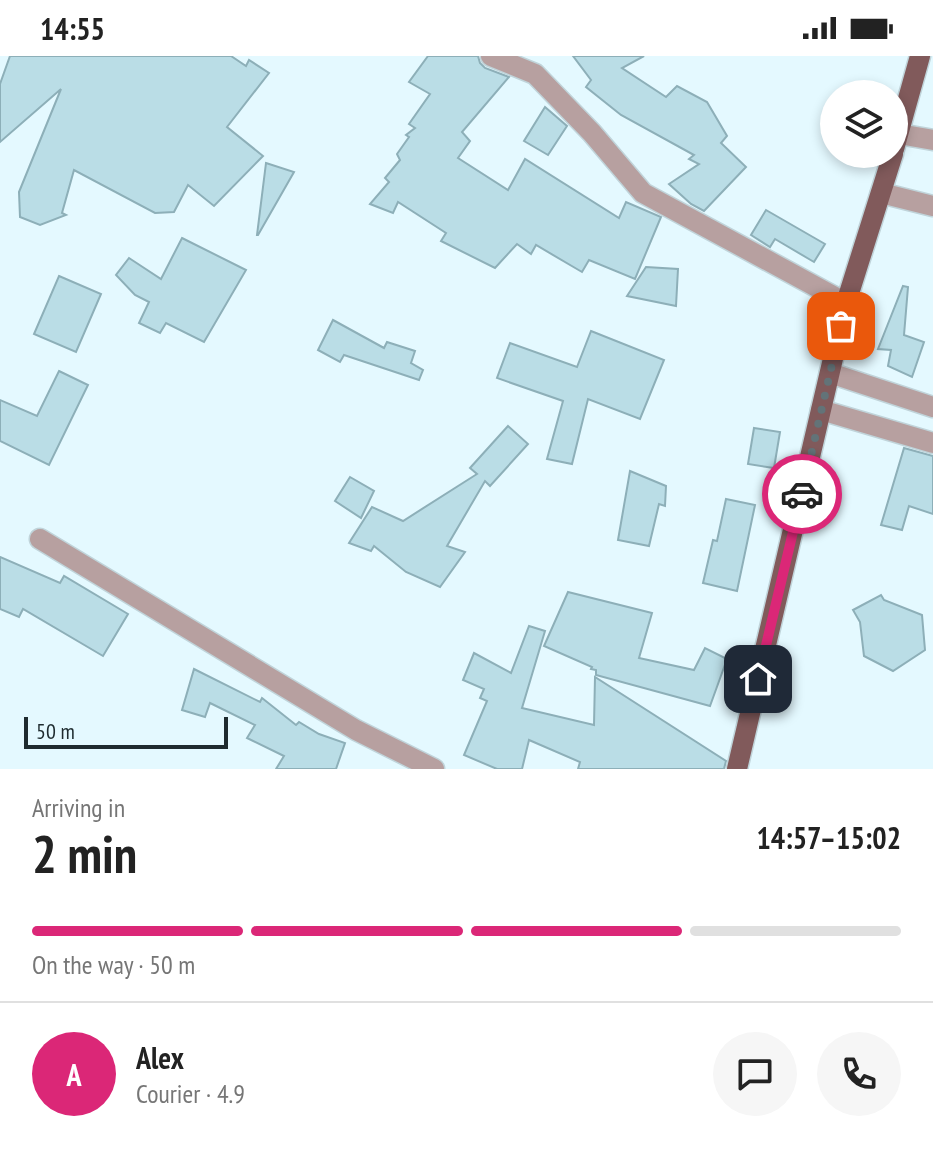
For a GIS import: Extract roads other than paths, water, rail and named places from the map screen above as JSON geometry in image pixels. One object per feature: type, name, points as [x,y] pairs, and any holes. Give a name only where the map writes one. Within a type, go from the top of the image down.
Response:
[{"type":"main road","points":[[908,99],[920,56]]},
{"type":"main road","points":[[737,769],[846,303],[888,168]]},
{"type":"street","points":[[491,56],[535,74],[592,133],[643,193],[846,303]]},
{"type":"street","points":[[908,144],[933,140]]},
{"type":"street","points":[[881,193],[933,206]]},
{"type":"street","points":[[830,373],[933,407]]},
{"type":"street","points":[[821,410],[933,443]]},
{"type":"street","points":[[40,539],[356,730],[434,769]]}]
